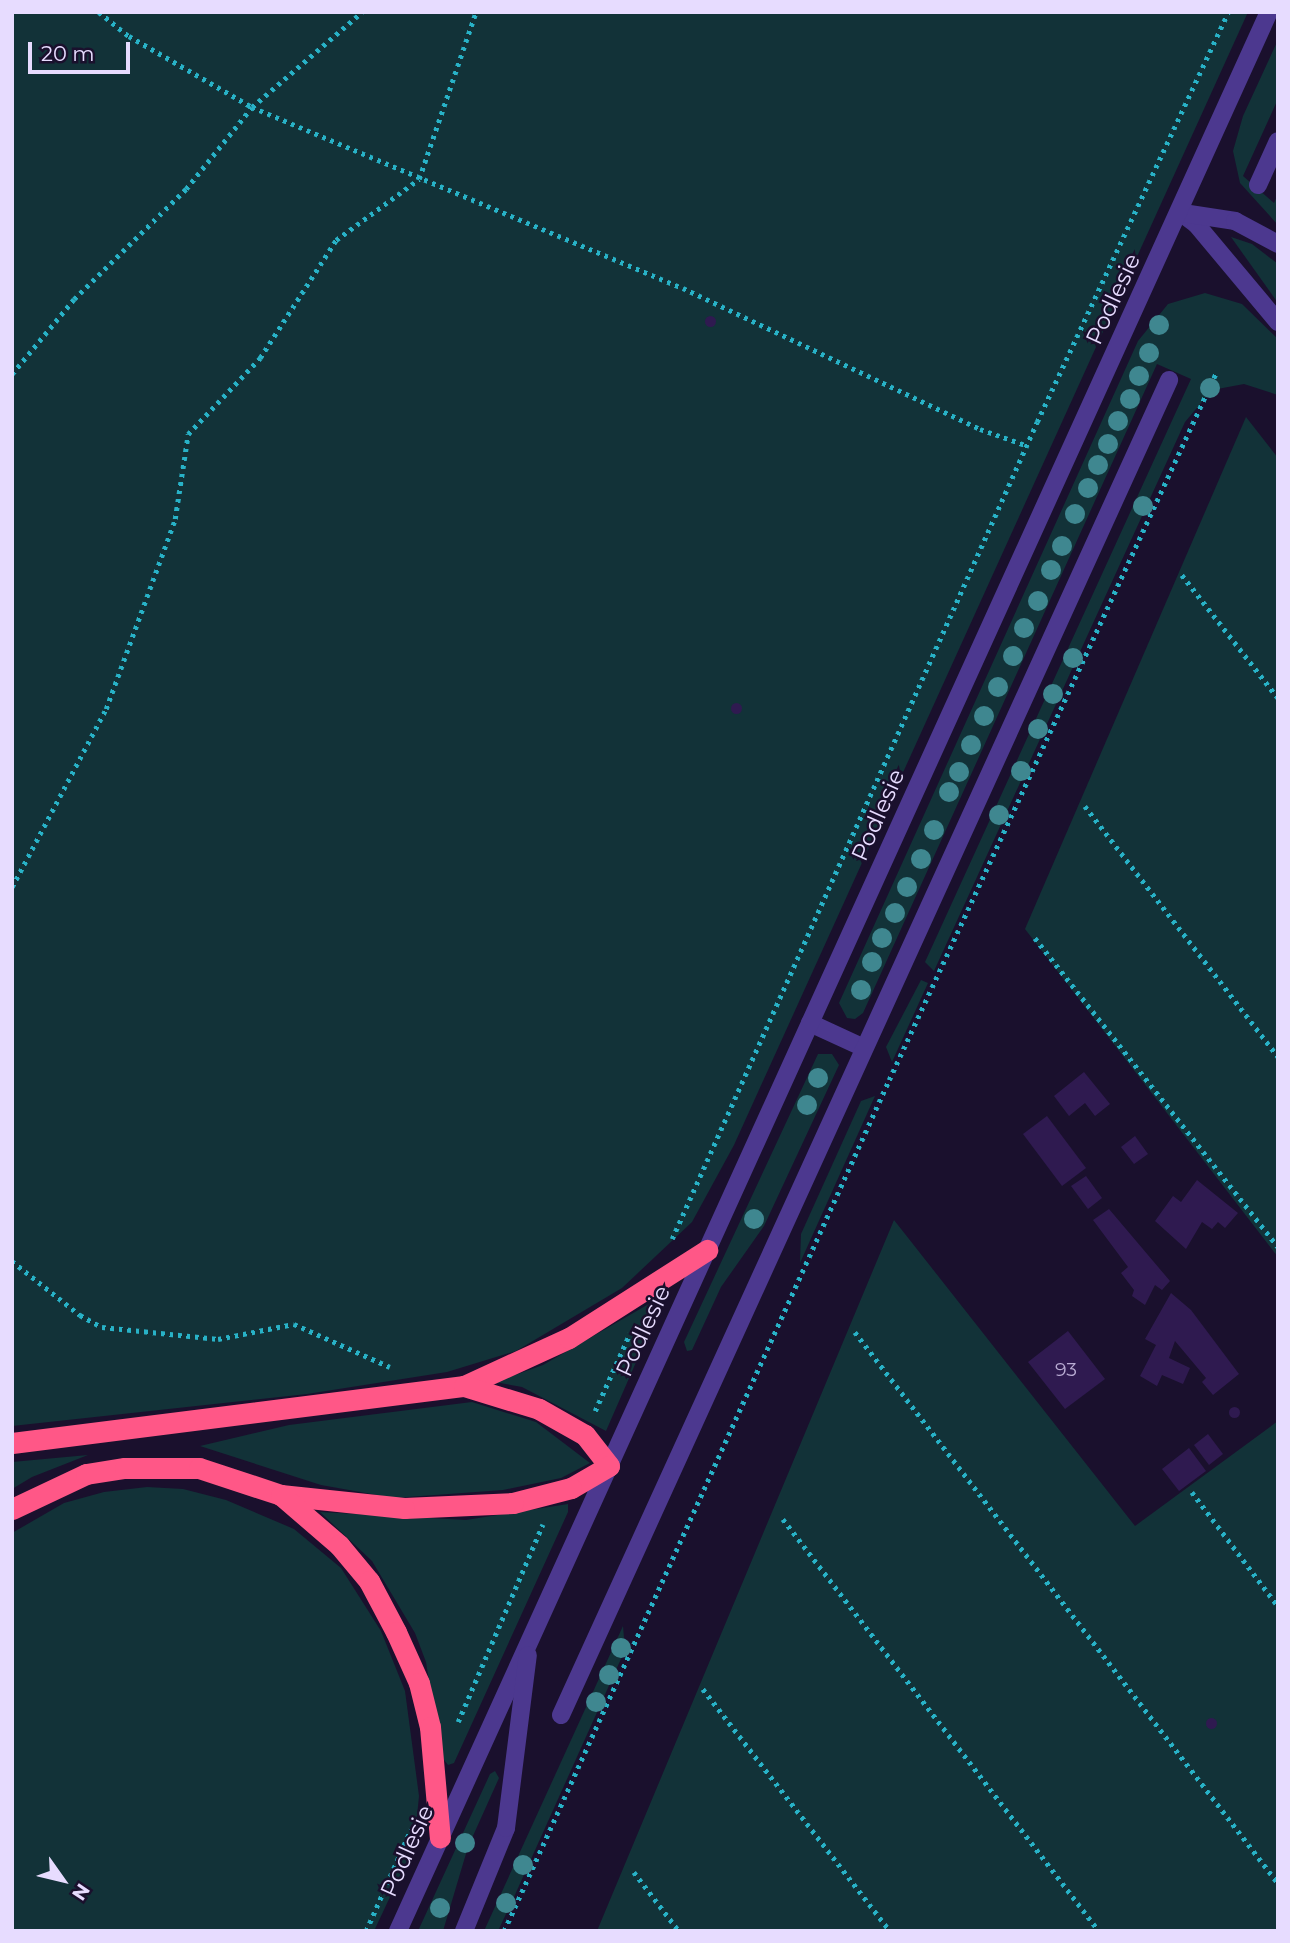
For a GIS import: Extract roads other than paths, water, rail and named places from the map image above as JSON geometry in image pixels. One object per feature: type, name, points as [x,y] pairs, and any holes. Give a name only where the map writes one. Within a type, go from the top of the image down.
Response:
[{"type":"highway","points":[[12,1443],[464,1386],[569,1338],[707,1250]]},
{"type":"highway","points":[[12,1509],[86,1474],[125,1468],[199,1468],[281,1495],[404,1508],[513,1503],[556,1492],[609,1466],[584,1435],[539,1409],[464,1386]]},
{"type":"highway","points":[[281,1495],[339,1545],[369,1581],[396,1632],[419,1683],[430,1727],[432,1781],[440,1838]]},
{"type":"street","name":"Podlesie","points":[[398,1931],[1269,12]]},
{"type":"street","points":[[1258,185],[1278,141]]},
{"type":"street","points":[[1180,212],[1235,221],[1278,244]]},
{"type":"street","points":[[1180,212],[1196,225],[1278,322]]},
{"type":"street","points":[[561,1715],[862,1047],[1169,380]]},
{"type":"street","points":[[810,1023],[862,1047]]},
{"type":"street","name":"Podlesie","points":[[464,1931],[498,1853],[510,1811],[530,1638]]}]
